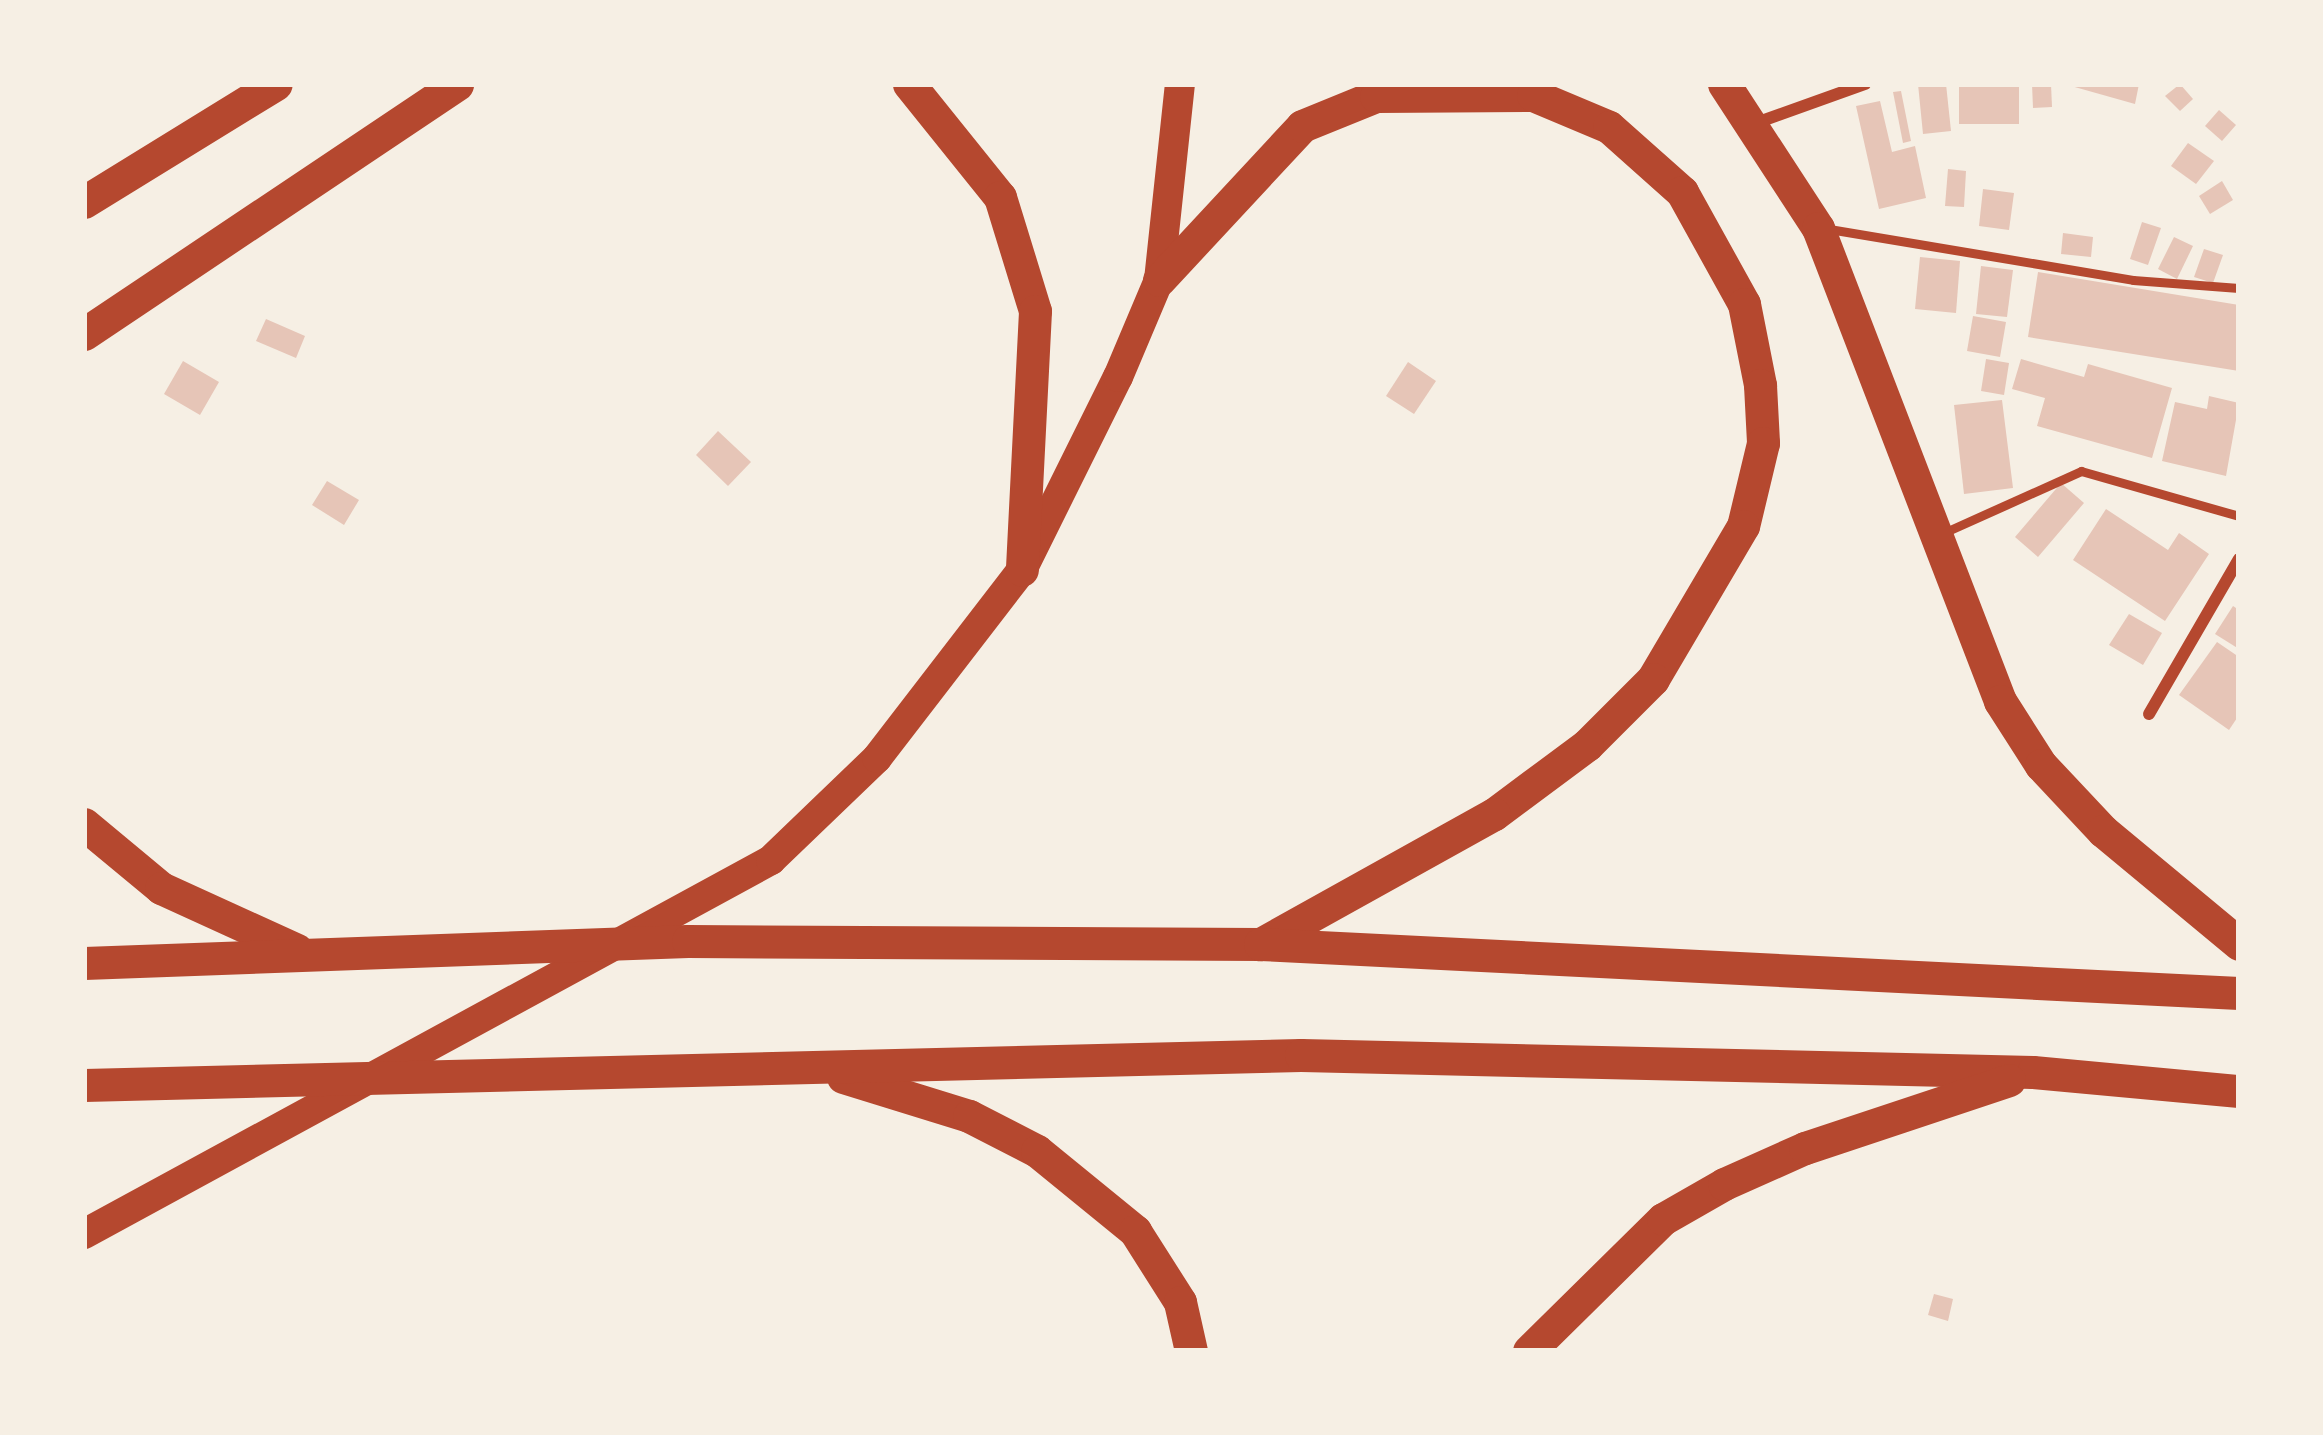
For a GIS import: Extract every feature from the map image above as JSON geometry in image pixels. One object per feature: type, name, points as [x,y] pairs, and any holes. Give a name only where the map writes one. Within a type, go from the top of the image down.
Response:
[{"type":"highway","points":[[84,202],[275,84]]},
{"type":"highway","points":[[84,334],[457,84]]},
{"type":"highway","points":[[909,84],[1000,197],[1035,311],[1022,571]]},
{"type":"highway","points":[[1724,84],[1756,122],[1818,227],[2000,701],[2041,765],[2103,831],[2239,944]]},
{"type":"highway","points":[[1159,280],[1302,126],[1376,96],[1533,95],[1609,127],[1682,192],[1744,304],[1760,385],[1763,443],[1743,526],[1653,679],[1587,745],[1493,814],[1260,944]]},
{"type":"highway","points":[[84,824],[161,888],[304,953]]},
{"type":"highway","points":[[84,963],[688,940],[1260,944],[2239,993]]},
{"type":"highway","points":[[84,1085],[1301,1054],[2033,1072],[2239,1091]]},
{"type":"highway","points":[[818,1069],[969,1116],[1037,1151],[1135,1231],[1180,1302],[1191,1351]]},
{"type":"highway","points":[[1529,1351],[1663,1219],[1724,1184],[1805,1148],[2033,1072]]},
{"type":"main road","points":[[84,1234],[771,860],[878,758],[1022,571],[1159,280],[1180,84]]},
{"type":"street","points":[[1756,122],[1865,84]]},
{"type":"street","points":[[2149,714],[2239,560]]},
{"type":"lane","points":[[1818,227],[2133,280],[2239,288]]},
{"type":"lane","points":[[1939,535],[2080,471],[2239,516]]},
{"type":"building","points":[[1918,84],[1946,84],[1951,131],[1923,134]]},
{"type":"building","points":[[1959,84],[2019,84],[2019,124],[1959,124]]},
{"type":"building","points":[[2032,84],[2051,84],[2052,107],[2033,108]]},
{"type":"building","points":[[2064,84],[2139,84],[2135,104]]},
{"type":"building","points":[[2180,84],[2193,99],[2180,111],[2165,96]]},
{"type":"building","points":[[1901,91],[1911,141],[1903,143],[1893,92]]},
{"type":"building","points":[[1880,101],[1892,152],[1915,146],[1926,198],[1879,209],[1856,106]]},
{"type":"building","points":[[2219,110],[2236,125],[2222,141],[2205,126]]},
{"type":"building","points":[[2188,143],[2214,161],[2196,184],[2171,166]]},
{"type":"building","points":[[1948,169],[1966,171],[1964,207],[1945,206]]},
{"type":"building","points":[[2222,181],[2233,200],[2210,214],[2199,196]]},
{"type":"building","points":[[1983,189],[2014,193],[2009,230],[1979,226]]},
{"type":"building","points":[[2142,222],[2161,228],[2148,265],[2130,259]]},
{"type":"building","points":[[2063,233],[2093,237],[2091,257],[2061,254]]},
{"type":"building","points":[[2174,237],[2193,246],[2177,279],[2158,269]]},
{"type":"building","points":[[2204,249],[2223,255],[2213,283],[2194,277]]},
{"type":"building","points":[[1920,257],[1960,261],[1956,313],[1915,309]]},
{"type":"building","points":[[1981,266],[2013,270],[2007,317],[1976,314]]},
{"type":"building","points":[[2038,272],[2239,305],[2239,371],[2028,337]]},
{"type":"building","points":[[1973,316],[2006,322],[2000,357],[1967,351]]},
{"type":"building","points":[[266,319],[305,336],[296,358],[256,341]]},
{"type":"building","points":[[1986,359],[2009,363],[2004,395],[1981,391]]},
{"type":"building","points":[[2021,359],[2084,377],[2088,364],[2172,388],[2152,458],[2037,426],[2045,398],[2012,389]]},
{"type":"building","points":[[183,361],[219,382],[200,415],[164,394]]},
{"type":"building","points":[[1408,362],[1436,381],[1414,414],[1386,396]]},
{"type":"building","points":[[2209,396],[2239,403],[2226,476],[2162,461],[2175,402],[2207,409]]},
{"type":"building","points":[[2002,400],[2013,488],[1964,494],[1954,405]]},
{"type":"building","points":[[718,431],[751,462],[728,486],[696,455]]},
{"type":"building","points":[[327,481],[359,500],[344,525],[312,505]]},
{"type":"building","points":[[2061,483],[2084,503],[2038,557],[2015,537]]},
{"type":"building","points":[[2106,509],[2168,550],[2179,533],[2209,554],[2165,621],[2073,560]]},
{"type":"building","points":[[2233,606],[2239,610],[2239,649],[2215,634]]},
{"type":"building","points":[[2129,614],[2162,633],[2143,665],[2109,645]]},
{"type":"building","points":[[2217,642],[2239,657],[2239,715],[2229,730],[2179,695]]},
{"type":"building","points":[[1934,1294],[1953,1299],[1948,1321],[1928,1315]]}]
